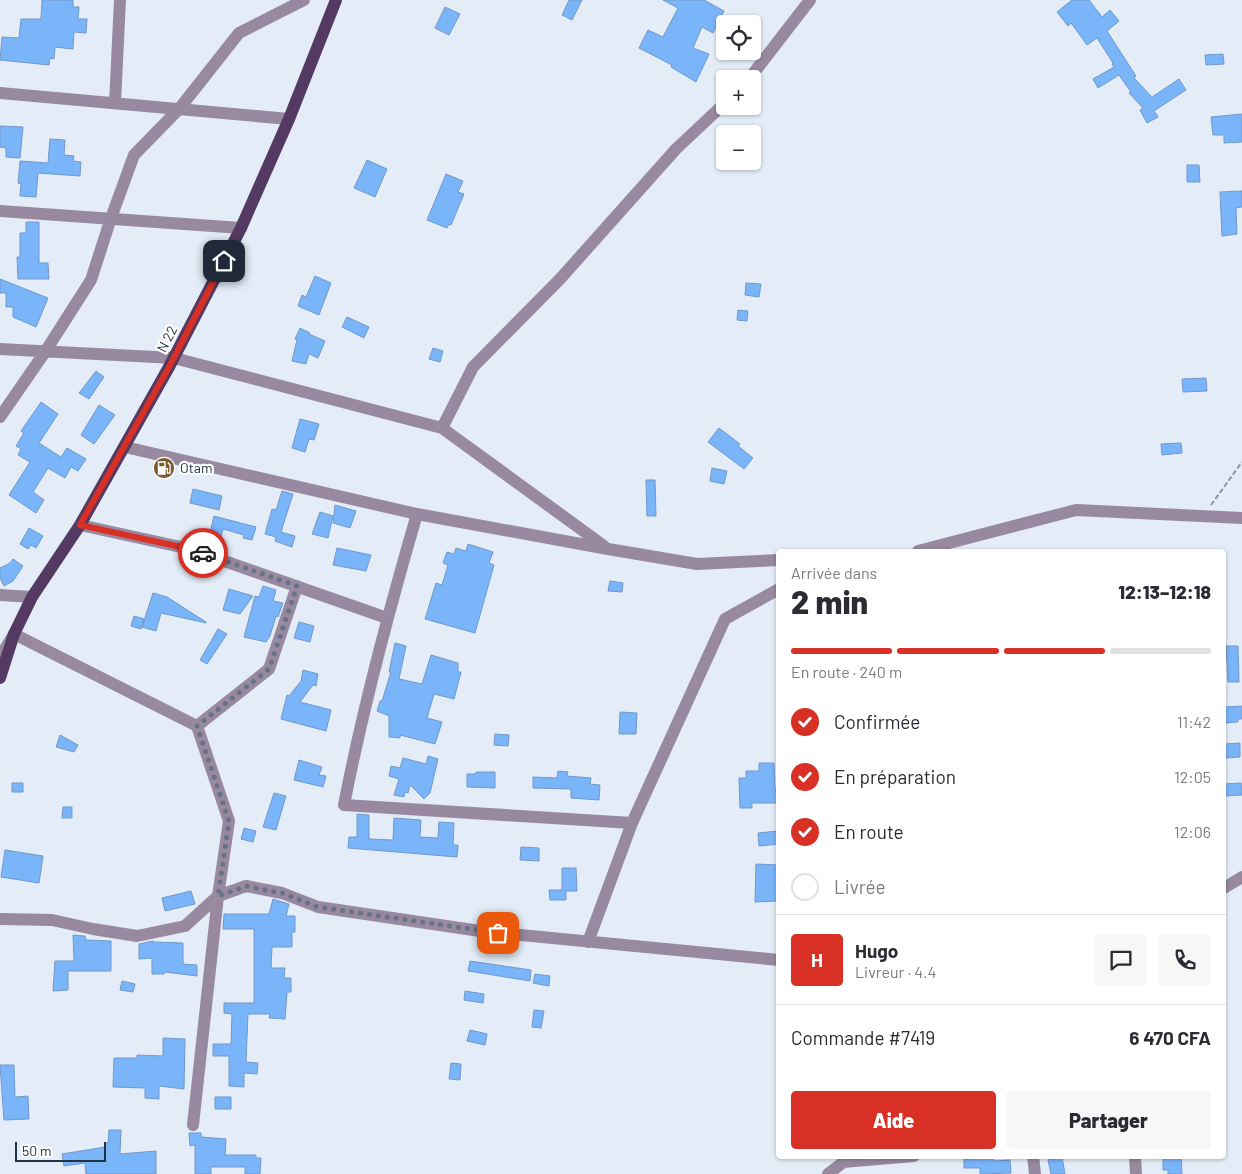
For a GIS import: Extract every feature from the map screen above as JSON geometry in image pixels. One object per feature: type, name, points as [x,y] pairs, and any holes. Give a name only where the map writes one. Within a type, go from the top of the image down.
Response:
[{"type":"main road","name":"N 22","points":[[0,678],[14,634],[32,597],[80,525],[125,446],[174,358],[241,228],[289,119],[336,0]]},
{"type":"street","points":[[115,103],[120,0]]},
{"type":"street","points":[[0,417],[45,352],[91,280],[134,155],[179,109],[238,34],[304,0]]},
{"type":"street","points":[[756,70],[810,0]]},
{"type":"street","points":[[0,94],[289,119]]},
{"type":"street","points":[[442,428],[473,367],[560,279],[676,149],[716,111]]},
{"type":"street","points":[[0,211],[241,228]]},
{"type":"street","points":[[0,349],[174,358],[442,428],[608,549]]},
{"type":"street","points":[[125,446],[417,514],[608,549],[697,564],[776,560]]},
{"type":"street","points":[[926,549],[1076,510],[1242,518]]},
{"type":"street","points":[[417,514],[387,618],[354,751],[344,805],[632,823]]},
{"type":"street","points":[[80,525],[190,549],[387,618]]},
{"type":"street","points":[[197,726],[269,669],[297,586]]},
{"type":"street","points":[[588,942],[632,823],[725,619],[776,591]]},
{"type":"street","points":[[0,595],[32,597]]},
{"type":"street","points":[[0,657],[14,634],[197,726],[229,821],[218,896],[193,1125]]},
{"type":"street","points":[[1226,887],[1242,877]]},
{"type":"street","points":[[0,920],[52,920],[137,936],[185,926],[218,896],[246,886],[282,893],[318,907],[480,932],[776,960]]},
{"type":"street","points":[[828,1174],[847,1159]]},
{"type":"street","points":[[1032,1159],[1035,1174]]},
{"type":"street","points":[[1134,1159],[1136,1174]]},
{"type":"path","points":[[1203,516],[1242,462]]},
{"type":"building","points":[[42,0],[73,0],[73,7],[79,7],[78,19],[87,19],[86,33],[74,32],[73,49],[55,47],[54,59],[50,58],[49,65],[0,60],[2,37],[19,38],[21,19],[41,19]]},
{"type":"building","points":[[569,0],[582,0],[572,20],[562,15]]},
{"type":"building","points":[[663,0],[704,0],[724,11],[722,15],[716,15],[716,27],[713,33],[702,27],[693,48],[709,54],[696,82],[671,67],[672,65],[639,48],[648,30],[663,37],[678,8]]},
{"type":"building","points":[[1072,0],[1089,0],[1102,17],[1110,10],[1119,21],[1107,31],[1136,76],[1134,78],[1152,97],[1179,79],[1186,90],[1154,111],[1158,117],[1147,123],[1140,110],[1143,108],[1129,93],[1131,92],[1119,75],[1098,88],[1093,79],[1114,67],[1113,63],[1097,38],[1087,45],[1071,23],[1068,26],[1057,12]]},
{"type":"building","points":[[445,7],[460,14],[449,35],[435,28]]},
{"type":"building","points":[[1223,54],[1224,64],[1206,65],[1205,55]]},
{"type":"building","points":[[1242,114],[1242,142],[1224,143],[1224,135],[1213,135],[1211,117]]},
{"type":"building","points":[[0,126],[23,127],[20,158],[6,157],[6,148],[0,147]]},
{"type":"building","points":[[50,139],[65,140],[64,155],[74,156],[73,161],[81,162],[80,176],[38,173],[36,197],[20,196],[21,184],[18,183],[20,161],[48,163]]},
{"type":"building","points":[[367,160],[387,169],[375,197],[354,188]]},
{"type":"building","points":[[1187,165],[1199,165],[1200,182],[1187,182]]},
{"type":"building","points":[[446,174],[463,181],[458,192],[464,194],[451,225],[449,224],[447,228],[427,220]]},
{"type":"building","points":[[1242,191],[1242,207],[1236,208],[1237,234],[1222,236],[1220,192]]},
{"type":"building","points":[[26,222],[39,222],[39,263],[48,263],[49,279],[18,279],[17,257],[20,257],[20,233],[26,233]]},
{"type":"building","points":[[315,276],[331,283],[319,315],[298,306],[302,295],[306,297]]},
{"type":"building","points":[[0,279],[48,298],[36,327],[13,317],[13,307],[6,307],[6,293],[0,293]]},
{"type":"building","points":[[746,283],[761,284],[759,297],[745,295]]},
{"type":"building","points":[[738,310],[748,311],[747,321],[737,320]]},
{"type":"building","points":[[347,317],[369,327],[364,338],[342,327]]},
{"type":"building","points":[[300,328],[325,341],[318,358],[309,354],[306,364],[292,361],[297,340],[295,339]]},
{"type":"building","points":[[433,348],[443,351],[440,362],[429,359]]},
{"type":"building","points":[[96,371],[104,377],[89,399],[79,393]]},
{"type":"building","points":[[1206,378],[1207,391],[1183,392],[1182,379]]},
{"type":"building","points":[[41,402],[58,414],[39,443],[61,457],[67,448],[86,459],[78,471],[71,467],[65,478],[48,468],[33,492],[44,500],[36,513],[9,495],[30,462],[18,455],[21,449],[16,446],[24,433],[21,431]]},
{"type":"building","points":[[99,405],[115,415],[94,444],[81,435]]},
{"type":"building","points":[[300,419],[319,424],[314,440],[309,439],[305,452],[292,448]]},
{"type":"building","points":[[719,428],[740,444],[738,446],[753,458],[744,469],[708,442]]},
{"type":"building","points":[[1181,443],[1182,453],[1162,455],[1161,444]]},
{"type":"building","points":[[712,468],[727,471],[724,484],[710,481]]},
{"type":"building","points":[[646,480],[655,480],[656,516],[647,516]]},
{"type":"building","points":[[193,489],[222,496],[219,510],[190,503]]},
{"type":"building","points":[[282,491],[293,494],[281,532],[295,536],[292,547],[275,541],[276,537],[265,534],[272,509],[276,510]]},
{"type":"building","points":[[335,505],[356,511],[350,528],[333,523]]},
{"type":"building","points":[[320,512],[333,516],[328,538],[312,534]]},
{"type":"building","points":[[214,516],[256,527],[252,540],[243,538],[244,535],[223,529],[218,548],[207,545]]},
{"type":"building","points":[[29,528],[43,536],[36,548],[31,545],[28,549],[20,544]]},
{"type":"building","points":[[468,544],[493,552],[489,563],[494,565],[475,633],[425,619],[436,583],[442,585],[448,565],[443,563],[447,552],[454,554],[456,548],[466,551]]},
{"type":"building","points":[[337,548],[371,555],[366,571],[333,565]]},
{"type":"building","points":[[13,559],[23,566],[13,581],[4,586],[0,578],[0,568],[10,563]]},
{"type":"building","points":[[610,581],[623,583],[622,592],[608,591]]},
{"type":"building","points":[[263,586],[276,590],[273,601],[283,603],[266,642],[244,637],[255,596],[259,597]]},
{"type":"building","points":[[229,589],[253,596],[240,614],[223,610]]},
{"type":"building","points":[[153,593],[167,597],[206,623],[161,613],[156,631],[142,627]]},
{"type":"building","points":[[134,616],[144,619],[141,629],[131,626]]},
{"type":"building","points":[[299,622],[314,626],[310,642],[294,638]]},
{"type":"building","points":[[218,629],[227,634],[207,664],[200,660]]},
{"type":"building","points":[[395,643],[406,646],[399,679],[422,684],[431,655],[458,663],[458,672],[461,672],[454,699],[434,694],[427,718],[442,722],[435,744],[400,735],[400,738],[389,737],[389,716],[377,711],[391,672],[389,672]]},
{"type":"building","points":[[1226,646],[1238,646],[1239,682],[1228,682]]},
{"type":"building","points":[[303,670],[318,674],[316,686],[313,685],[300,702],[331,710],[326,731],[281,719],[287,695],[289,696],[301,681]]},
{"type":"building","points":[[1242,706],[1242,719],[1238,719],[1238,722],[1226,723],[1226,707]]},
{"type":"building","points":[[620,712],[637,713],[636,734],[619,734]]},
{"type":"building","points":[[495,734],[509,735],[508,746],[494,745]]},
{"type":"building","points":[[60,735],[78,745],[74,752],[56,747]]},
{"type":"building","points":[[1240,743],[1240,757],[1226,758],[1226,744]]},
{"type":"building","points":[[428,756],[438,759],[430,793],[424,799],[410,785],[408,793],[405,792],[404,797],[394,795],[399,779],[389,776],[391,766],[400,768],[403,758],[426,764]]},
{"type":"building","points":[[299,760],[322,767],[319,775],[326,776],[323,787],[294,780]]},
{"type":"building","points":[[759,763],[774,763],[776,803],[752,803],[752,808],[740,808],[739,778],[746,778],[746,771],[759,771]]},
{"type":"building","points":[[558,771],[568,772],[567,776],[591,778],[590,784],[600,785],[599,800],[571,798],[571,789],[533,788],[533,777],[557,778]]},
{"type":"building","points":[[476,772],[495,772],[495,788],[467,787],[467,774],[475,774]]},
{"type":"building","points":[[12,783],[23,783],[23,792],[12,792]]},
{"type":"building","points":[[1241,783],[1242,795],[1226,796],[1226,784]]},
{"type":"building","points":[[274,793],[286,796],[276,830],[263,827]]},
{"type":"building","points":[[63,807],[72,807],[72,818],[62,818]]},
{"type":"building","points":[[357,814],[369,815],[369,839],[393,840],[394,818],[421,820],[420,837],[438,838],[439,822],[454,823],[453,845],[458,845],[457,857],[348,848],[349,837],[357,837]]},
{"type":"building","points":[[244,828],[256,831],[253,842],[241,839]]},
{"type":"building","points":[[776,831],[776,844],[759,846],[758,833]]},
{"type":"building","points":[[521,847],[539,848],[539,861],[520,860]]},
{"type":"building","points":[[5,850],[43,856],[39,883],[1,877]]},
{"type":"building","points":[[756,864],[776,865],[776,901],[755,902]]},
{"type":"building","points":[[562,868],[576,868],[577,891],[566,891],[566,900],[550,900],[549,890],[562,890]]},
{"type":"building","points":[[191,891],[195,904],[165,911],[162,898]]},
{"type":"building","points":[[273,899],[289,904],[286,916],[295,916],[295,932],[292,932],[292,947],[272,947],[271,968],[285,968],[284,978],[291,978],[291,992],[287,992],[285,1019],[269,1018],[270,1014],[248,1014],[246,1062],[258,1063],[257,1074],[244,1073],[244,1087],[229,1086],[229,1056],[213,1056],[213,1044],[231,1044],[232,1014],[224,1013],[224,1003],[254,1003],[254,929],[223,929],[224,914],[269,914]]},
{"type":"building","points":[[73,935],[85,936],[86,940],[111,941],[111,971],[68,971],[68,990],[53,991],[55,961],[74,961]]},
{"type":"building","points":[[153,941],[183,943],[183,964],[197,965],[197,976],[165,972],[164,974],[152,974],[152,958],[139,959],[139,944]]},
{"type":"building","points":[[470,961],[531,970],[530,981],[468,971]]},
{"type":"building","points":[[535,974],[550,976],[549,986],[533,983]]},
{"type":"building","points":[[122,981],[135,984],[133,992],[120,990]]},
{"type":"building","points":[[465,991],[484,994],[483,1003],[464,1000]]},
{"type":"building","points":[[534,1010],[544,1011],[541,1028],[532,1027]]},
{"type":"building","points":[[470,1030],[487,1034],[485,1045],[467,1041]]},
{"type":"building","points":[[163,1038],[185,1039],[184,1089],[159,1086],[159,1099],[145,1098],[145,1088],[113,1087],[114,1058],[137,1058],[137,1055],[163,1056]]},
{"type":"building","points":[[451,1063],[461,1064],[460,1080],[449,1079]]},
{"type":"building","points":[[0,1065],[14,1065],[15,1097],[28,1096],[29,1119],[4,1120]]},
{"type":"building","points":[[215,1097],[231,1097],[231,1109],[215,1109]]},
{"type":"building","points":[[109,1130],[121,1130],[120,1154],[156,1151],[156,1174],[86,1174],[85,1163],[64,1166],[62,1154],[105,1147],[105,1143],[108,1143]]},
{"type":"building","points":[[189,1133],[201,1133],[201,1137],[226,1139],[225,1155],[256,1155],[256,1158],[261,1158],[260,1174],[245,1174],[245,1167],[211,1167],[211,1174],[195,1174],[195,1145],[190,1146]]},
{"type":"building","points":[[964,1159],[1010,1160],[1011,1173],[980,1174],[980,1168],[964,1168]]},
{"type":"building","points":[[1062,1159],[1065,1174],[1051,1174],[1048,1160]]},
{"type":"building","points":[[1163,1159],[1181,1159],[1182,1174],[1168,1174],[1168,1170],[1163,1170]]},
{"type":"way so far","points":[[203,553],[297,586],[269,669],[197,726],[229,821],[218,896],[246,886],[282,893],[318,907],[480,932],[498,933]]},
{"type":"place","name":"Otam","points":[[164,468]]},
{"type":"route","points":[[203,553],[80,525],[169,367],[224,261]]}]
